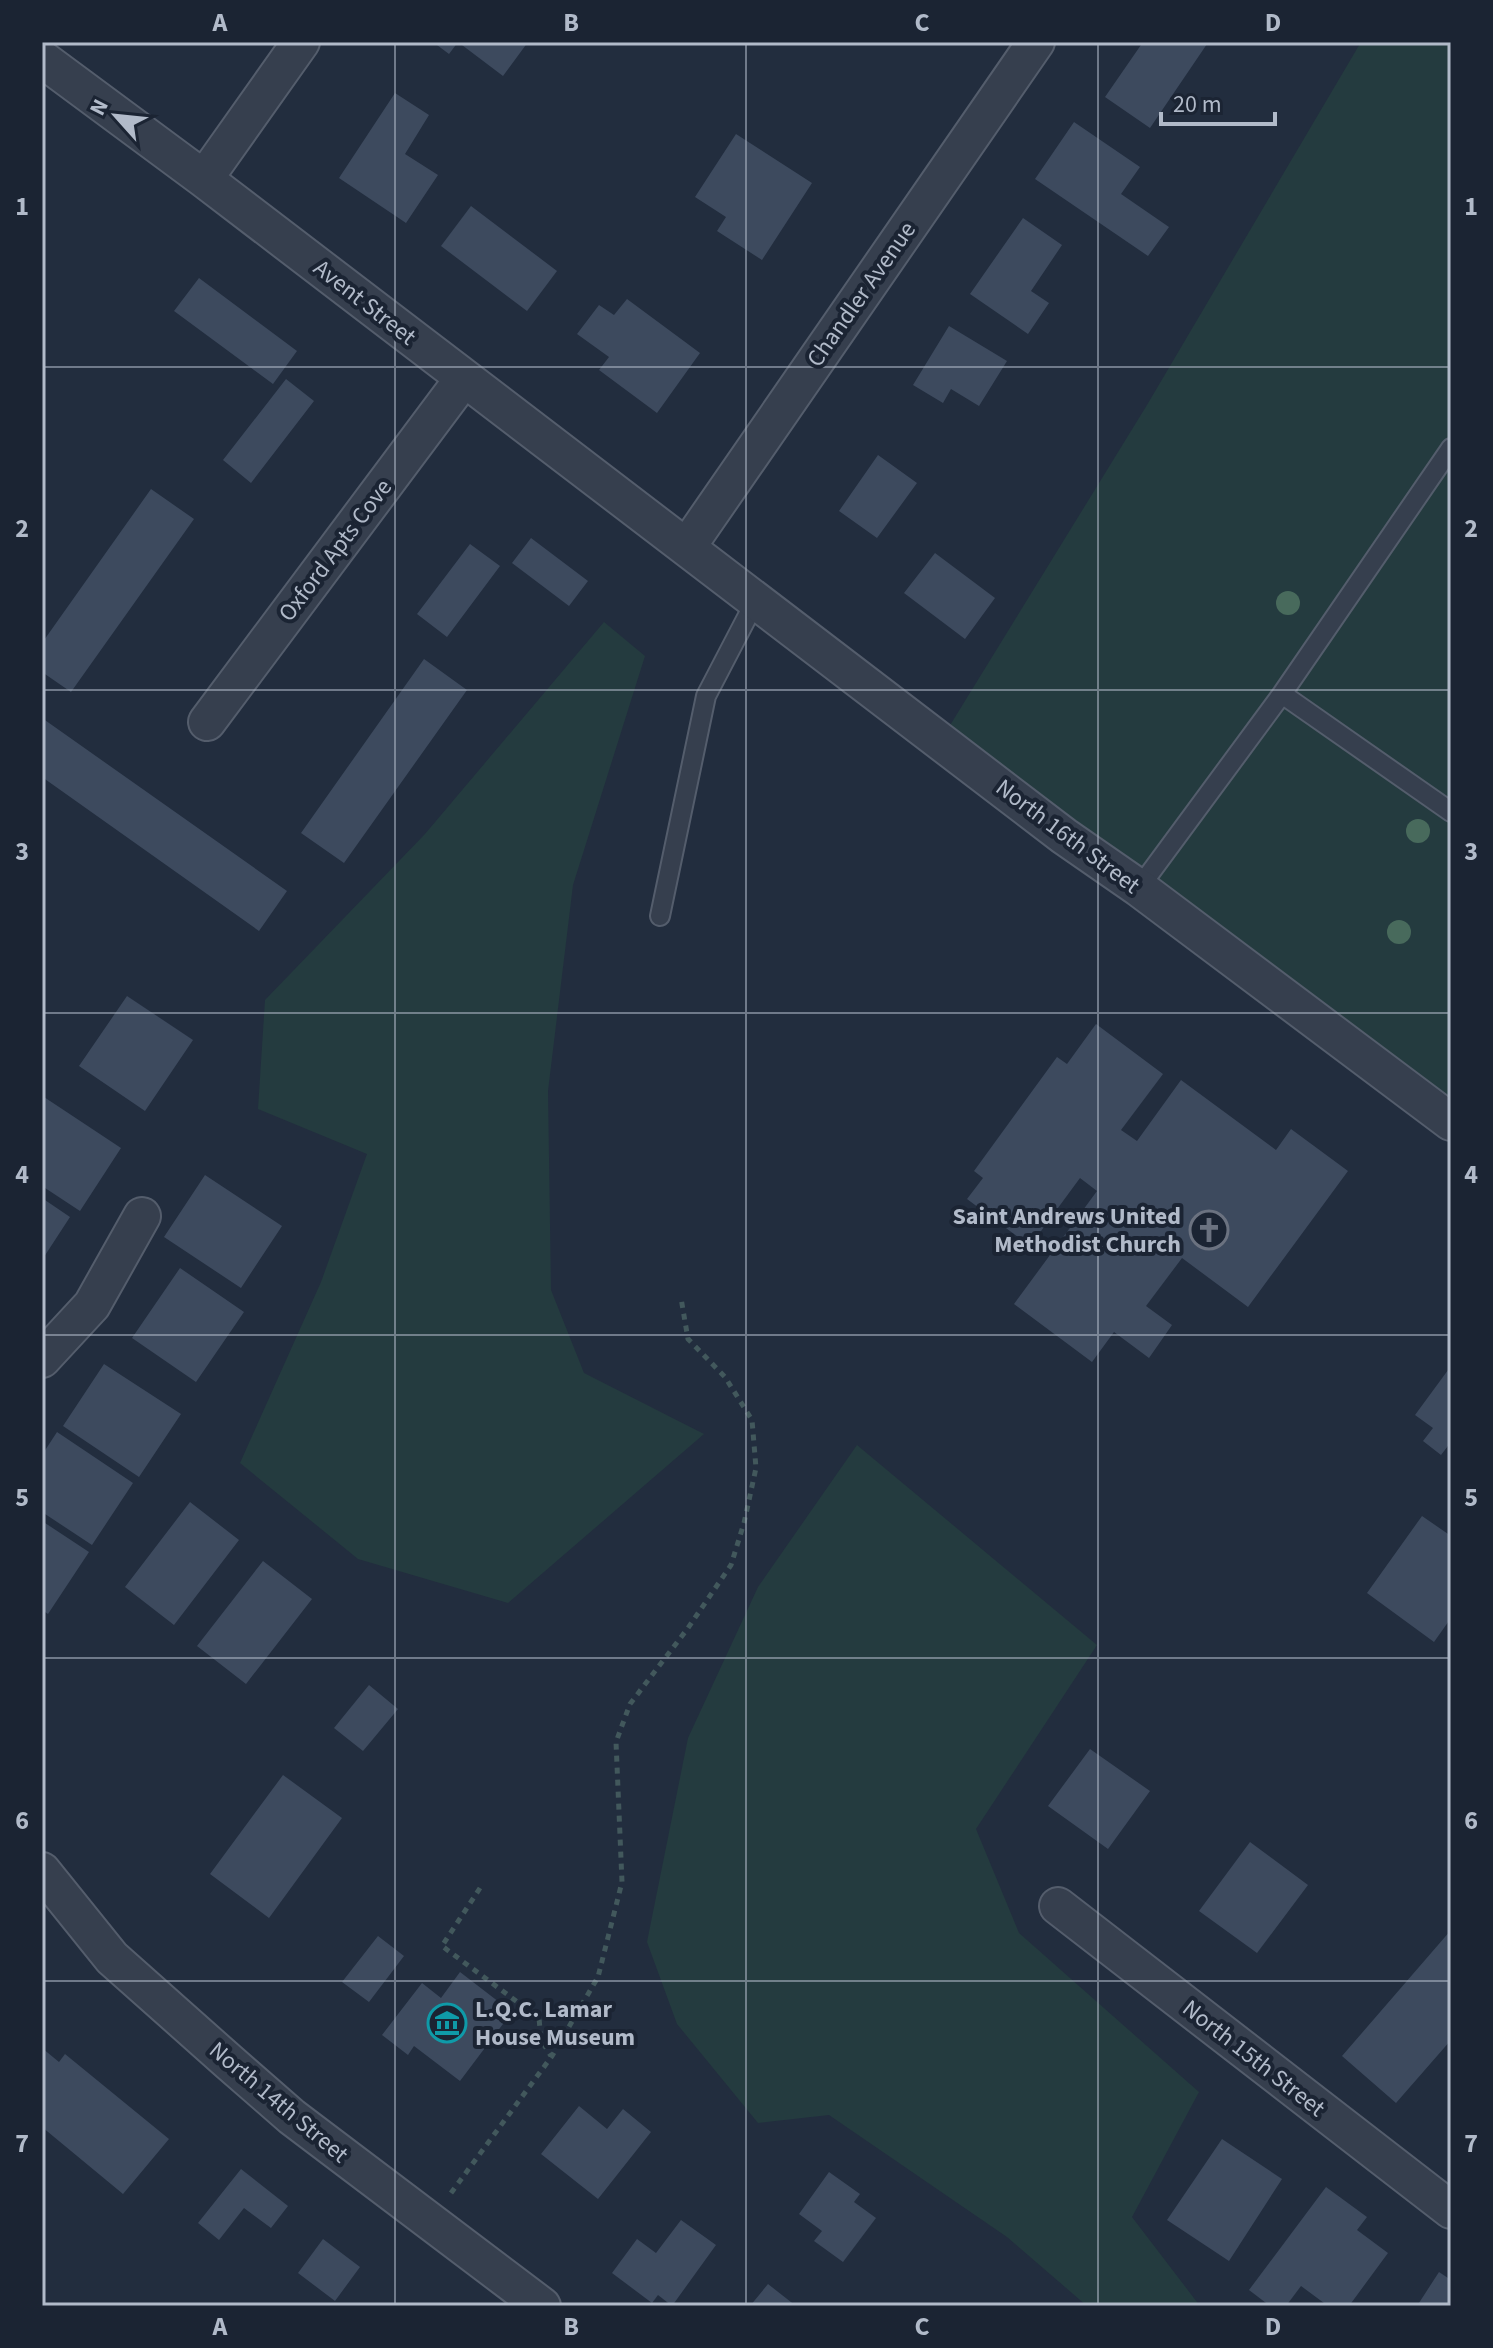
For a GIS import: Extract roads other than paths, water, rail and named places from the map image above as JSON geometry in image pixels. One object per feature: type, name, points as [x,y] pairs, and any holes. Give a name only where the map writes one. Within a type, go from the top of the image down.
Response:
[{"type":"street","points":[[204,179],[301,42]]},
{"type":"street","name":"Chandler Avenue","points":[[687,547],[1036,42]]},
{"type":"street","name":"Avent Street","points":[[42,59],[687,547]]},
{"type":"street","name":"Oxford Apts Cove","points":[[207,722],[464,378]]},
{"type":"street","name":"North 16th Street","points":[[687,547],[1064,836],[1139,888],[1451,1122]]},
{"type":"street","points":[[42,1359],[92,1305],[142,1216]]},
{"type":"street","name":"North 14th Street","points":[[42,1871],[112,1958],[292,2117],[542,2306]]},
{"type":"street","name":"North 15th Street","points":[[1058,1906],[1451,2210]]},
{"type":"lane","points":[[1139,888],[1282,694],[1451,448]]},
{"type":"lane","points":[[660,916],[706,696],[756,600]]},
{"type":"lane","points":[[1282,694],[1451,812]]},
{"type":"place","name":"Saint Andrews United Methodist Church","points":[[1209,1230]]},
{"type":"place","name":"L.Q.C. Lamar House Museum","points":[[447,2023]]}]
